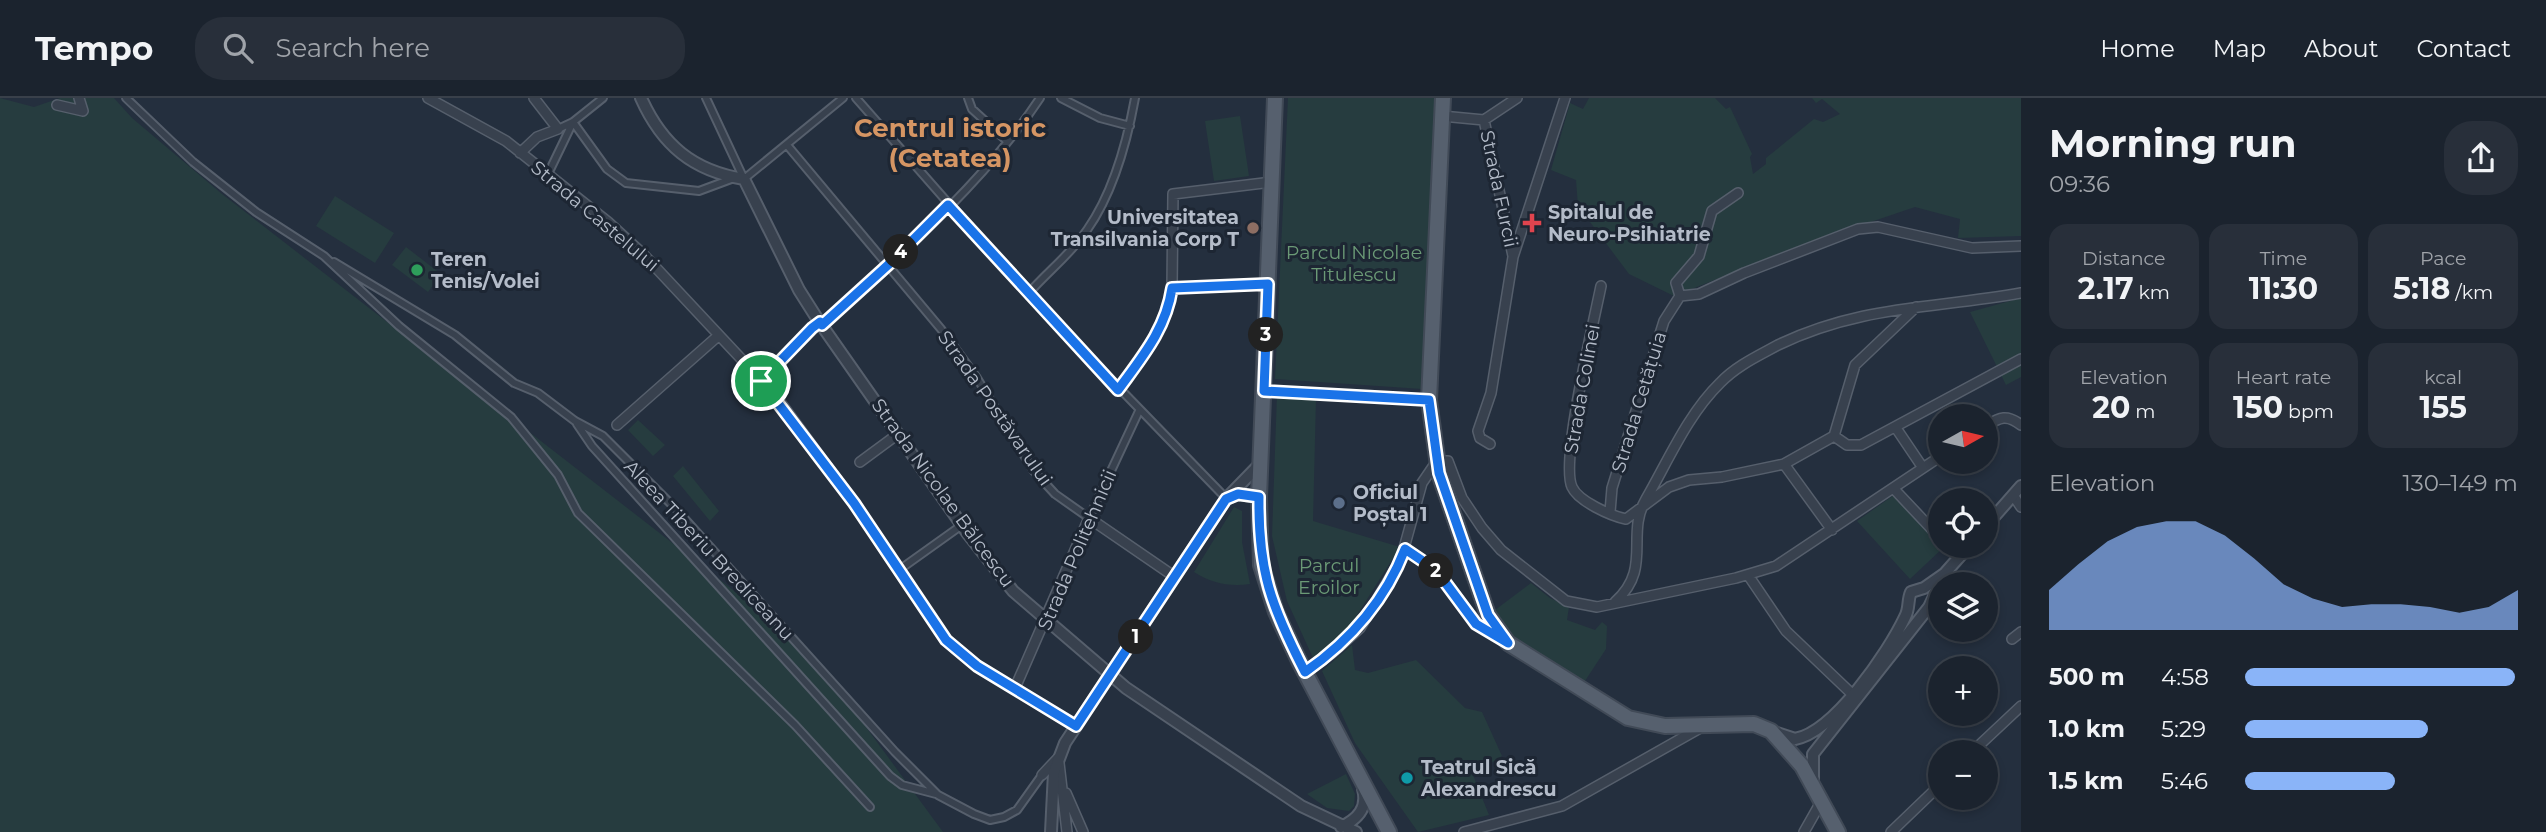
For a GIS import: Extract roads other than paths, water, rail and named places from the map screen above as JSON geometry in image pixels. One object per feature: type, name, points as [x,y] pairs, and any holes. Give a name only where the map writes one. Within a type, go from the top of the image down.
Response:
[{"type":"main road","points":[[1275,98],[1259,497],[1261,565],[1276,612],[1389,832]]},
{"type":"main road","points":[[1443,98],[1429,400],[1437,461],[1488,615],[1508,643],[1628,718],[1656,725],[1754,724],[1771,731],[1795,756],[1838,832]]},
{"type":"street","points":[[57,105],[83,111],[79,98]]},
{"type":"street","points":[[125,98],[156,130],[256,212],[324,256],[399,326],[511,417],[558,475],[578,513],[795,724],[870,807]]},
{"type":"street","name":"Strada Castelului","points":[[428,98],[452,108],[520,152],[608,222],[644,255],[761,381],[839,482],[946,640],[977,666],[1076,726]]},
{"type":"street","points":[[534,98],[558,129]]},
{"type":"street","points":[[520,152],[537,137],[573,122],[603,98]]},
{"type":"street","points":[[641,98],[676,151],[705,169],[739,178]]},
{"type":"street","points":[[706,98],[739,178]]},
{"type":"street","points":[[573,122],[607,169],[626,183],[699,191],[739,178],[787,145],[843,98]]},
{"type":"street","points":[[856,98],[1028,294],[1223,496]]},
{"type":"street","points":[[968,98],[972,109],[1007,141]]},
{"type":"street","points":[[761,381],[888,265],[948,205],[1007,141],[1040,98]]},
{"type":"street","points":[[1061,98],[1100,118],[1130,126]]},
{"type":"street","points":[[1028,294],[1086,232],[1095,217],[1130,126],[1135,98]]},
{"type":"street","name":"Strada Furcii","points":[[1442,116],[1484,120],[1517,98]]},
{"type":"street","points":[[1490,444],[1480,438],[1478,430],[1491,393],[1514,257],[1565,98]]},
{"type":"street","name":"Strada Furcii","points":[[1484,120],[1514,257]]},
{"type":"street","points":[[547,176],[573,122]]},
{"type":"street","name":"Strada Postăvarului","points":[[787,145],[978,378],[1034,470],[1055,494],[1175,577]]},
{"type":"street","name":"Strada Nicolae Bălcescu","points":[[739,178],[799,290],[821,324],[1003,580],[1111,676],[1287,797],[1339,830],[1356,832]]},
{"type":"street","points":[[1118,390],[1154,342],[1163,323],[1172,288],[1173,194],[1272,183]]},
{"type":"street","name":"Strada Cetățuia","points":[[1610,512],[1612,488],[1664,321],[1680,296],[1676,283],[1699,256],[1712,211],[1738,194]]},
{"type":"street","points":[[1680,296],[1699,294],[1744,273],[1858,229],[1878,227],[1972,248],[2021,246]]},
{"type":"street","name":"Aleea Tiberiu Brediceanu","points":[[324,256],[454,335],[514,383],[544,397],[575,421],[603,436],[675,508],[895,752],[938,795],[990,820],[1004,817],[1017,810],[1058,758]]},
{"type":"street","points":[[1172,288],[1268,284]]},
{"type":"street","name":"Strada Colinei","points":[[1601,286],[1574,421],[1570,479],[1578,495],[1610,512]]},
{"type":"street","points":[[1614,603],[1631,585],[1635,574],[1640,509],[1696,412],[1731,373],[1810,330],[1849,317],[2021,293]]},
{"type":"street","points":[[1610,512],[1626,519],[1669,487],[1689,480],[1784,464],[1834,436],[1855,365],[1916,307]]},
{"type":"street","points":[[617,425],[718,336]]},
{"type":"street","points":[[1834,436],[1847,445],[1856,446],[1896,428],[2021,359]]},
{"type":"street","points":[[1264,391],[1429,400]]},
{"type":"street","name":"Strada Politehnicii","points":[[1015,688],[1139,411]]},
{"type":"street","points":[[1998,421],[2008,416],[2021,425]]},
{"type":"street","points":[[575,421],[592,446],[890,776],[902,785],[938,795]]},
{"type":"street","points":[[1896,428],[1923,468]]},
{"type":"street","points":[[860,462],[898,434]]},
{"type":"street","points":[[1305,672],[1360,628],[1405,549],[1422,483],[1437,461],[1448,461],[1462,498],[1482,528],[1522,569],[1566,601],[1597,607],[1748,575],[1788,560],[1928,465]]},
{"type":"street","points":[[1051,832],[1054,772],[1058,758],[1076,726],[1175,577],[1223,496],[1260,464]]},
{"type":"street","points":[[1784,464],[1832,530]]},
{"type":"street","points":[[1998,512],[2021,486]]},
{"type":"street","points":[[1894,489],[1928,525]]},
{"type":"street","points":[[1223,496],[1238,494],[1259,497]]},
{"type":"street","points":[[2013,495],[2021,507]]},
{"type":"street","points":[[899,570],[962,525]]},
{"type":"street","points":[[1405,549],[1436,570],[1476,624],[1508,643]]},
{"type":"street","points":[[1946,572],[1959,558]]},
{"type":"street","points":[[1748,575],[1786,631],[1852,694]]},
{"type":"street","points":[[1771,731],[1795,739],[1810,735],[1852,694],[1886,648],[1910,605],[1911,592],[1928,584]]},
{"type":"street","points":[[1924,587],[1928,592]]},
{"type":"street","points":[[1910,605],[1923,610]]},
{"type":"street","points":[[1814,787],[1813,754],[1871,684],[1928,606]]},
{"type":"street","points":[[2012,639],[2021,632]]},
{"type":"street","points":[[1985,740],[2021,706]]},
{"type":"street","points":[[1464,832],[1562,806],[1708,724]]},
{"type":"street","points":[[1058,758],[1067,832]]},
{"type":"street","points":[[1339,830],[1356,818],[1363,808],[1364,795],[1359,778]]},
{"type":"street","points":[[1063,785],[1083,832]]},
{"type":"street","points":[[1896,829],[1928,796]]},
{"type":"street","points":[[1804,832],[1821,802]]},
{"type":"place","name":"Spitalul de Neuro-Psihiatrie","points":[[1532,223]]},
{"type":"place","name":"Universitatea Transilvania Corp T","points":[[1253,228]]},
{"type":"place","name":"Teren Tenis/Volei","points":[[417,270]]},
{"type":"place","name":"Oficiul Poștal 1","points":[[1339,503]]},
{"type":"place","name":"Teatrul Sică Alexandrescu","points":[[1407,778]]},
{"type":"district","name":"Centrul istoric (Cetatea)","points":[[950,143]]},
{"type":"park label","name":"Parcul Nicolae Titulescu","points":[[1354,263]]},
{"type":"park label","name":"Parcul Eroilor","points":[[1329,576]]}]
